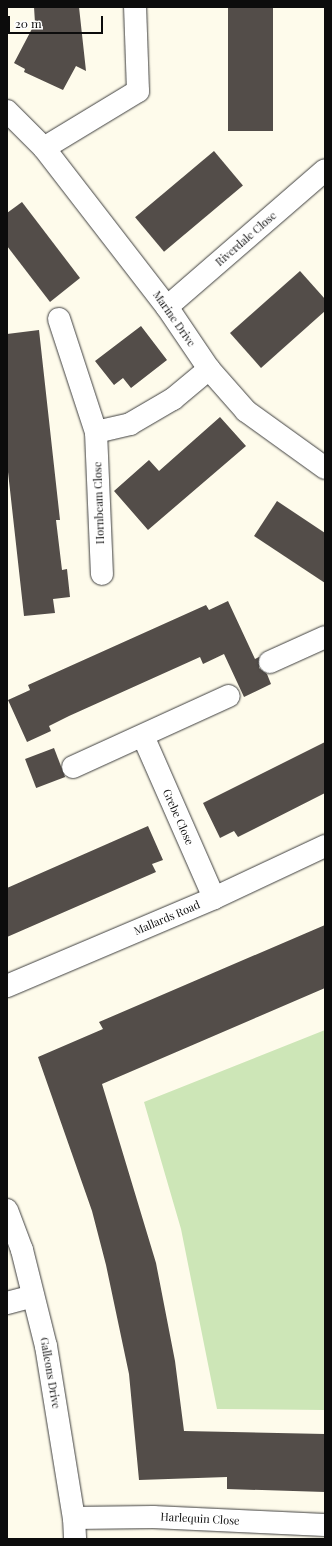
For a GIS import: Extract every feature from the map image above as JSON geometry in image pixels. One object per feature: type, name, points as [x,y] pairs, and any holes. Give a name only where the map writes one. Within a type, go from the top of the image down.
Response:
[{"type":"street","points":[[44,148],[138,91],[135,7]]},
{"type":"street","name":"Marine Drive","points":[[11,120],[44,148],[167,307],[209,369],[246,411],[325,468]]},
{"type":"street","name":"Riverdale Close","points":[[167,307],[325,170]]},
{"type":"street","name":"Hornbeam Close","points":[[59,319],[96,432],[102,574]]},
{"type":"street","points":[[96,432],[130,424],[173,399],[209,369]]},
{"type":"street","points":[[270,662],[325,637]]},
{"type":"street","points":[[73,767],[228,696]]},
{"type":"street","name":"Grebe Close","points":[[143,736],[214,898]]},
{"type":"street","name":"Mallards Road","points":[[7,986],[214,898],[325,846]]},
{"type":"street","name":"Galleons Drive","points":[[7,1210],[22,1250],[46,1346],[75,1528]]},
{"type":"street","points":[[7,1303],[33,1296]]},
{"type":"street","name":"Harlequin Close","points":[[75,1528],[153,1517],[325,1525]]},
{"type":"green space","points":[[325,1030],[325,1410],[217,1409],[181,1229],[144,1102]]},
{"type":"building","points":[[34,7],[79,7],[86,71],[76,66],[63,90],[24,72],[25,69],[14,63],[35,23]]},
{"type":"building","points":[[228,7],[273,7],[273,131],[228,131]]},
{"type":"building","points":[[214,151],[243,185],[164,252],[135,217]]},
{"type":"building","points":[[22,202],[80,278],[50,302],[7,246],[7,213]]},
{"type":"building","points":[[300,271],[325,299],[325,311],[261,368],[230,333]]},
{"type":"building","points":[[141,326],[167,360],[131,388],[123,378],[114,385],[95,361]]},
{"type":"building","points":[[39,330],[60,520],[56,520],[62,570],[67,569],[70,597],[53,599],[55,613],[24,616],[7,463],[7,334]]},
{"type":"building","points":[[220,417],[246,446],[148,530],[114,491],[149,460],[159,471]]},
{"type":"building","points":[[277,501],[325,533],[325,583],[254,536]]},
{"type":"building","points":[[228,601],[255,659],[259,657],[259,668],[267,674],[271,684],[244,697],[224,654],[203,664],[200,657],[69,716],[49,726],[51,731],[27,742],[8,700],[30,690],[28,685],[206,605],[209,610]]},
{"type":"building","points":[[325,742],[325,793],[238,837],[234,831],[220,838],[203,803]]},
{"type":"building","points":[[54,748],[65,777],[36,788],[25,759]]},
{"type":"building","points":[[148,826],[163,860],[152,864],[156,872],[7,937],[7,888]]},
{"type":"building","points":[[325,925],[325,988],[102,1084],[156,1263],[175,1361],[184,1431],[325,1434],[325,1492],[227,1489],[227,1477],[139,1480],[129,1374],[106,1265],[92,1211],[38,1057],[103,1029],[99,1022]]}]
